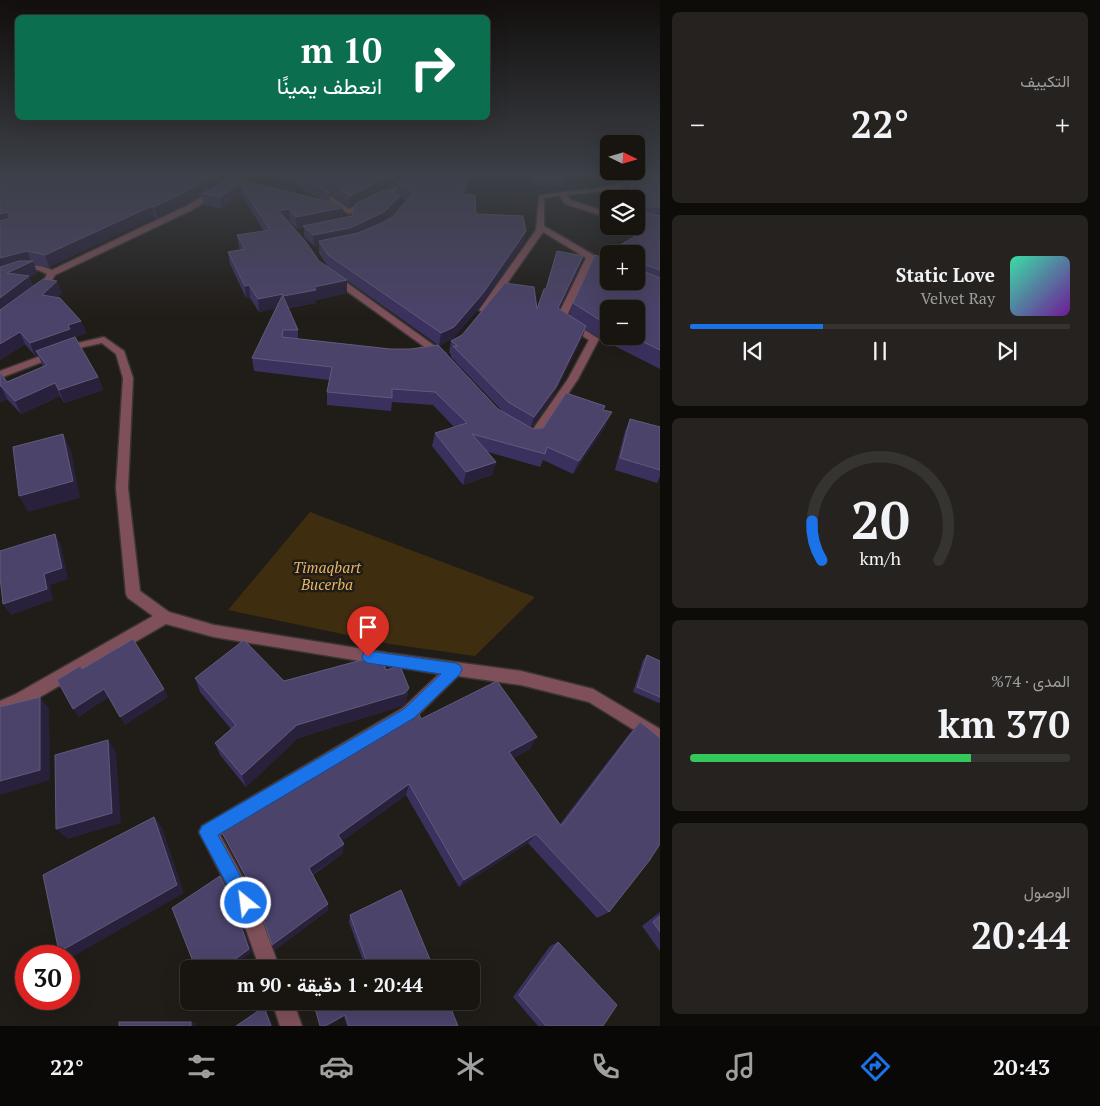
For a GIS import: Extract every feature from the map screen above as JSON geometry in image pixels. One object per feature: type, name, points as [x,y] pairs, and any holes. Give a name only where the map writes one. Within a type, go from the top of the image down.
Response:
[{"type":"street","points":[[43,288],[52,274],[161,222]]},
{"type":"street","points":[[480,315],[540,230],[540,222]]},
{"type":"street","points":[[540,227],[600,263]]},
{"type":"street","points":[[516,428],[533,438],[573,380],[594,339],[561,319],[590,257]]},
{"type":"street","points":[[0,276],[21,268],[40,267],[52,274]]},
{"type":"street","points":[[324,270],[438,352],[452,366]]},
{"type":"street","points":[[0,376],[76,346],[104,340],[121,354],[128,378],[122,488],[133,594],[165,617],[214,631],[521,678],[593,696],[660,738]]},
{"type":"street","points":[[426,354],[438,352],[450,346]]},
{"type":"street","points":[[0,709],[22,699],[165,617]]},
{"type":"street","points":[[267,960],[246,903],[208,832],[409,714],[455,669]]},
{"type":"street","points":[[285,1010],[291,1026]]},
{"type":"green space","name":"Timaqbart Bucerba","points":[[310,512],[535,597],[475,656],[390,644],[228,610]]},
{"type":"building","points":[[0,222],[117,222],[45,255],[27,251],[0,258]]},
{"type":"building","points":[[265,222],[288,222],[319,261],[347,280],[314,287],[316,290],[283,296],[298,330],[283,330],[282,337],[390,349],[411,349],[438,345],[498,409],[533,429],[543,428],[566,393],[605,406],[603,410],[612,412],[579,461],[547,447],[545,454],[472,434],[496,462],[466,472],[435,433],[467,423],[435,392],[392,389],[392,398],[327,392],[332,367],[252,358],[283,294],[258,299],[249,285],[245,286],[228,252],[245,249],[237,235],[270,230]]},
{"type":"building","points":[[323,222],[363,222],[350,228],[313,235],[303,226]]},
{"type":"building","points":[[524,222],[526,231],[484,292],[454,327],[441,333],[328,255],[319,241],[358,233],[382,223]]},
{"type":"building","points":[[645,222],[660,222],[660,270],[645,265],[645,245],[620,245],[637,235],[645,235]]},
{"type":"building","points":[[557,251],[583,256],[558,308],[586,326],[556,387],[534,417],[508,402],[453,346],[458,346],[451,341],[462,335],[505,283],[534,287],[537,309],[544,289],[546,289]]},
{"type":"building","points":[[595,255],[600,257],[600,290],[645,290],[645,272],[660,278],[660,350],[645,343],[645,300],[600,300],[600,320],[573,303]]},
{"type":"building","points":[[19,261],[33,261],[7,273],[29,276],[0,298],[0,267]]},
{"type":"building","points":[[43,279],[57,281],[42,295],[60,298],[81,321],[68,325],[70,329],[30,343],[20,332],[0,344],[0,310]]},
{"type":"building","points":[[75,337],[98,377],[59,390],[55,383],[15,401],[0,386],[0,372],[7,382],[47,365],[36,351]]},
{"type":"building","points":[[630,419],[660,427],[660,470],[620,458]]},
{"type":"building","points":[[63,434],[73,481],[19,496],[13,447]]},
{"type":"building","points":[[55,534],[62,568],[44,574],[47,589],[3,604],[0,551]]},
{"type":"building","points":[[133,639],[164,689],[120,717],[104,689],[73,709],[57,680],[80,666],[82,669]]},
{"type":"building","points":[[244,640],[284,681],[380,655],[386,670],[400,666],[409,688],[405,693],[297,725],[242,775],[215,743],[236,725],[195,678]]},
{"type":"building","points":[[647,655],[660,661],[660,697],[637,687]]},
{"type":"building","points":[[497,681],[537,737],[509,752],[561,826],[640,722],[660,738],[660,844],[609,912],[536,834],[464,880],[409,784],[338,835],[344,844],[309,868],[328,904],[272,945],[252,888],[220,829],[303,776],[305,778],[417,709],[421,719]]},
{"type":"building","points":[[40,697],[40,770],[0,781],[0,707]]},
{"type":"building","points":[[108,740],[112,813],[56,829],[55,755]]},
{"type":"building","points":[[154,817],[177,885],[71,945],[58,945],[43,875]]},
{"type":"building","points":[[220,876],[233,903],[249,949],[234,960],[192,960],[172,908]]},
{"type":"building","points":[[401,890],[430,960],[366,960],[350,915]]},
{"type":"building","points":[[660,916],[660,932],[653,922]]},
{"type":"building","points":[[558,942],[617,1005],[603,1026],[546,1026],[519,995]]},
{"type":"building","points":[[260,1010],[265,1010],[271,1026],[236,1026]]},
{"type":"building","points":[[316,1010],[452,1010],[458,1026],[349,1026],[345,1015],[325,1026],[320,1026]]},
{"type":"building","points":[[119,1022],[191,1022],[191,1026],[119,1026]]},
{"type":"route","points":[[246,903],[208,832],[293,780],[409,714],[455,669],[368,657]]}]
